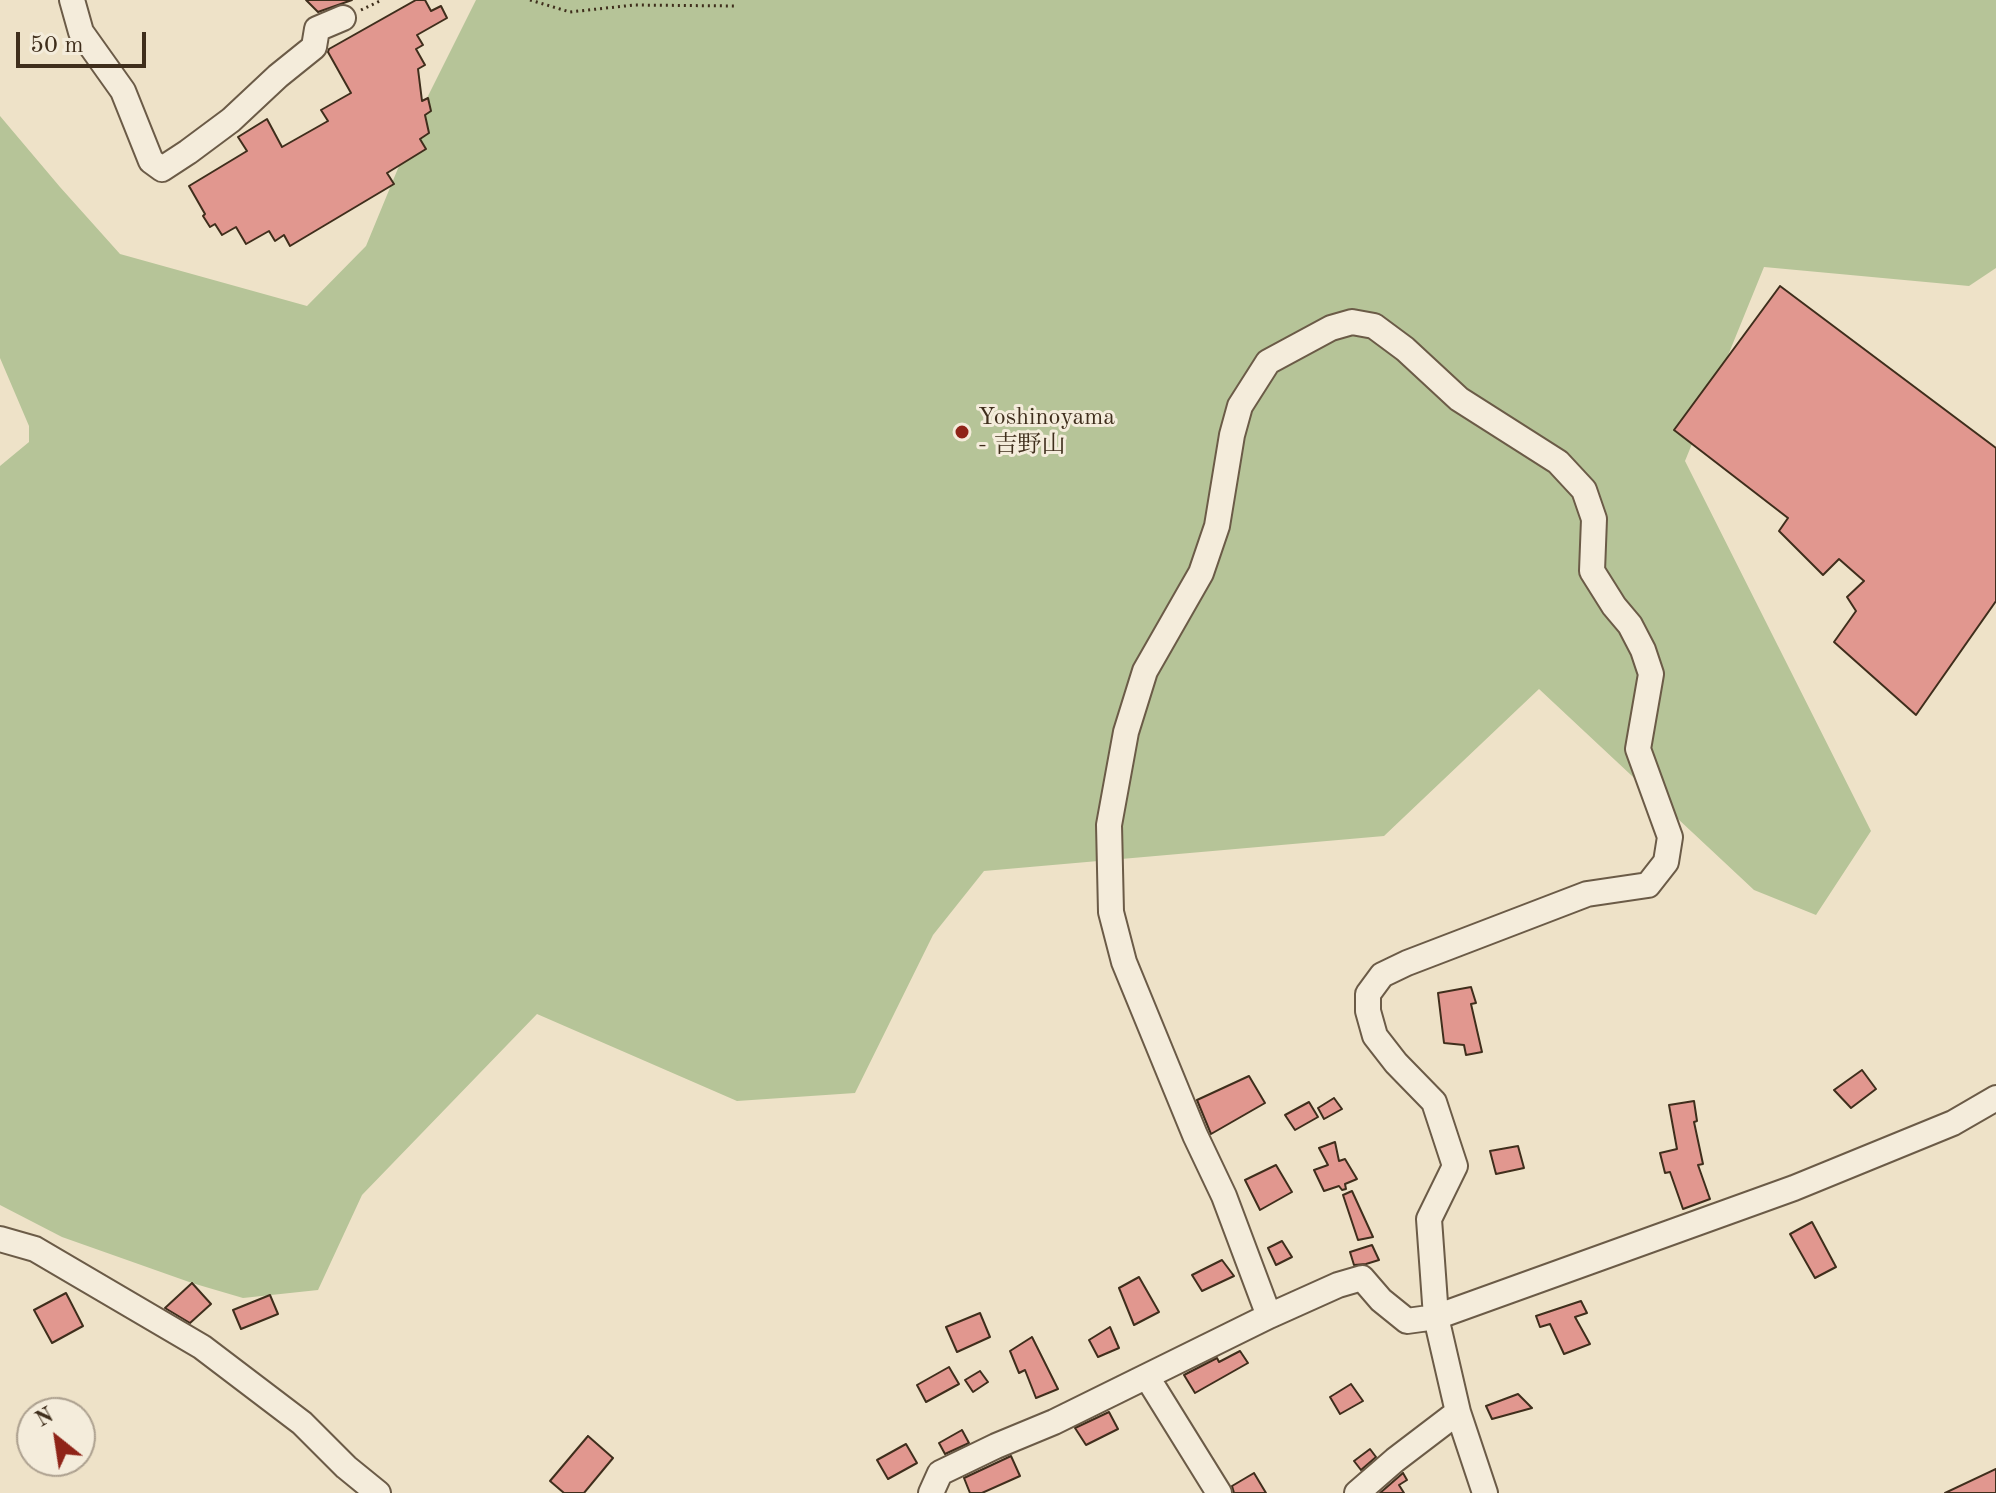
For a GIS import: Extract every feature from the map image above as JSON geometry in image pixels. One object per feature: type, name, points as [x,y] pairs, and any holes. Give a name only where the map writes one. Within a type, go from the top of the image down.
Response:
[{"type":"street","points":[[72,0],[81,32],[123,91],[151,161],[162,169],[231,120],[314,47],[317,29],[343,18]]},
{"type":"street","points":[[1269,1316],[1224,1196],[1195,1135],[1124,962],[1111,912],[1109,825],[1126,732],[1145,671],[1201,573],[1217,526],[1240,406],[1268,362],[1331,328],[1352,322],[1374,326],[1405,349],[1459,399],[1558,462],[1584,490],[1594,519],[1592,571],[1630,625],[1651,674],[1638,749],[1670,837],[1666,862],[1648,885],[1587,894],[1407,963],[1382,975],[1368,994],[1368,1011],[1375,1036],[1434,1102],[1455,1166],[1429,1219],[1436,1317],[1458,1412],[1485,1493]]},
{"type":"street","points":[[931,1493],[940,1473],[1054,1422],[1338,1285],[1362,1278],[1381,1300],[1407,1321],[1436,1317],[1794,1188],[1953,1123],[1996,1098]]},
{"type":"street","points":[[0,1239],[35,1249],[202,1347],[302,1423],[346,1467],[378,1493]]},
{"type":"street","points":[[1147,1377],[1219,1493]]},
{"type":"street","points":[[1357,1493],[1458,1412]]},
{"type":"path","points":[[530,0],[570,12],[634,5],[736,6]]},
{"type":"green space","points":[[476,0],[1996,0],[1996,268],[1969,286],[1764,267],[1685,461],[1871,831],[1816,915],[1754,890],[1539,689],[1384,836],[984,871],[933,935],[855,1093],[737,1101],[537,1014],[362,1195],[318,1290],[243,1298],[62,1237],[0,1205],[0,466],[29,442],[29,426],[0,358],[0,116],[120,254],[307,306],[366,246],[427,98]]},
{"type":"building","points":[[306,0],[352,0],[318,12]]},
{"type":"building","points":[[416,0],[425,0],[431,11],[441,6],[447,18],[417,35],[423,45],[416,49],[425,65],[418,69],[422,101],[428,98],[431,111],[425,115],[429,133],[420,139],[426,149],[387,173],[394,184],[290,246],[284,235],[275,241],[269,231],[246,244],[236,227],[222,235],[215,224],[210,227],[189,186],[247,151],[238,137],[267,119],[282,147],[328,121],[321,110],[351,93],[329,49]]},
{"type":"building","points":[[1780,286],[1996,448],[1996,601],[1916,715],[1834,642],[1856,611],[1847,597],[1864,581],[1839,559],[1823,575],[1779,531],[1788,518],[1674,430]]},
{"type":"building","points":[[1471,987],[1476,1003],[1471,1004],[1482,1052],[1466,1055],[1464,1045],[1444,1043],[1438,993]]},
{"type":"building","points":[[1862,1070],[1876,1089],[1851,1108],[1834,1090]]},
{"type":"building","points":[[1249,1076],[1265,1103],[1211,1134],[1197,1100]]},
{"type":"building","points":[[1334,1098],[1342,1109],[1324,1119],[1318,1108]]},
{"type":"building","points":[[1694,1101],[1697,1121],[1694,1122],[1703,1164],[1698,1165],[1710,1199],[1683,1209],[1670,1172],[1665,1173],[1660,1153],[1677,1149],[1669,1105]]},
{"type":"building","points":[[1309,1102],[1318,1117],[1295,1130],[1285,1115]]},
{"type":"building","points":[[1335,1142],[1339,1161],[1345,1159],[1357,1179],[1345,1184],[1346,1189],[1342,1190],[1339,1186],[1324,1191],[1314,1170],[1328,1165],[1319,1148]]},
{"type":"building","points":[[1518,1146],[1524,1168],[1496,1174],[1490,1151]]},
{"type":"building","points":[[1276,1165],[1292,1192],[1260,1210],[1245,1180]]},
{"type":"building","points":[[1352,1191],[1373,1237],[1358,1240],[1343,1195]]},
{"type":"building","points":[[1812,1222],[1836,1267],[1815,1278],[1790,1234]]},
{"type":"building","points":[[1282,1241],[1292,1257],[1276,1265],[1268,1248]]},
{"type":"building","points":[[1372,1245],[1379,1260],[1354,1265],[1350,1252]]},
{"type":"building","points":[[1222,1260],[1234,1276],[1202,1291],[1192,1275]]},
{"type":"building","points":[[1139,1277],[1159,1312],[1134,1325],[1119,1288]]},
{"type":"building","points":[[192,1283],[211,1304],[190,1323],[165,1308]]},
{"type":"building","points":[[66,1293],[83,1326],[52,1343],[34,1310]]},
{"type":"building","points":[[270,1295],[278,1314],[241,1329],[233,1310]]},
{"type":"building","points":[[1581,1301],[1587,1313],[1575,1317],[1590,1344],[1564,1354],[1550,1324],[1540,1327],[1536,1316]]},
{"type":"building","points":[[980,1313],[990,1337],[957,1352],[946,1327]]},
{"type":"building","points":[[1110,1327],[1119,1348],[1098,1357],[1089,1340]]},
{"type":"building","points":[[1032,1337],[1058,1389],[1036,1398],[1025,1370],[1019,1373],[1010,1351]]},
{"type":"building","points":[[1240,1351],[1248,1363],[1195,1393],[1184,1375],[1217,1358],[1219,1362]]},
{"type":"building","points":[[949,1367],[959,1384],[926,1402],[917,1385]]},
{"type":"building","points":[[980,1371],[988,1382],[973,1392],[965,1380]]},
{"type":"building","points":[[1351,1384],[1363,1401],[1340,1414],[1330,1397]]},
{"type":"building","points":[[1518,1394],[1532,1408],[1492,1419],[1486,1406]]},
{"type":"building","points":[[1109,1412],[1118,1429],[1086,1445],[1075,1428]]},
{"type":"building","points":[[962,1430],[969,1443],[945,1454],[939,1443]]},
{"type":"building","points":[[588,1436],[613,1458],[584,1493],[564,1493],[550,1481]]},
{"type":"building","points":[[906,1444],[917,1463],[888,1479],[877,1460]]},
{"type":"building","points":[[1370,1449],[1376,1457],[1361,1470],[1354,1461]]},
{"type":"building","points":[[1011,1456],[1020,1476],[982,1493],[970,1493],[964,1478]]},
{"type":"building","points":[[1996,1469],[1996,1493],[1945,1493]]},
{"type":"building","points":[[1254,1473],[1266,1493],[1234,1493],[1232,1486]]},
{"type":"building","points":[[1403,1473],[1407,1480],[1399,1485],[1404,1493],[1380,1493]]},
{"type":"place","name":"Yoshinoyama - 吉野山","points":[[962,432]]}]
